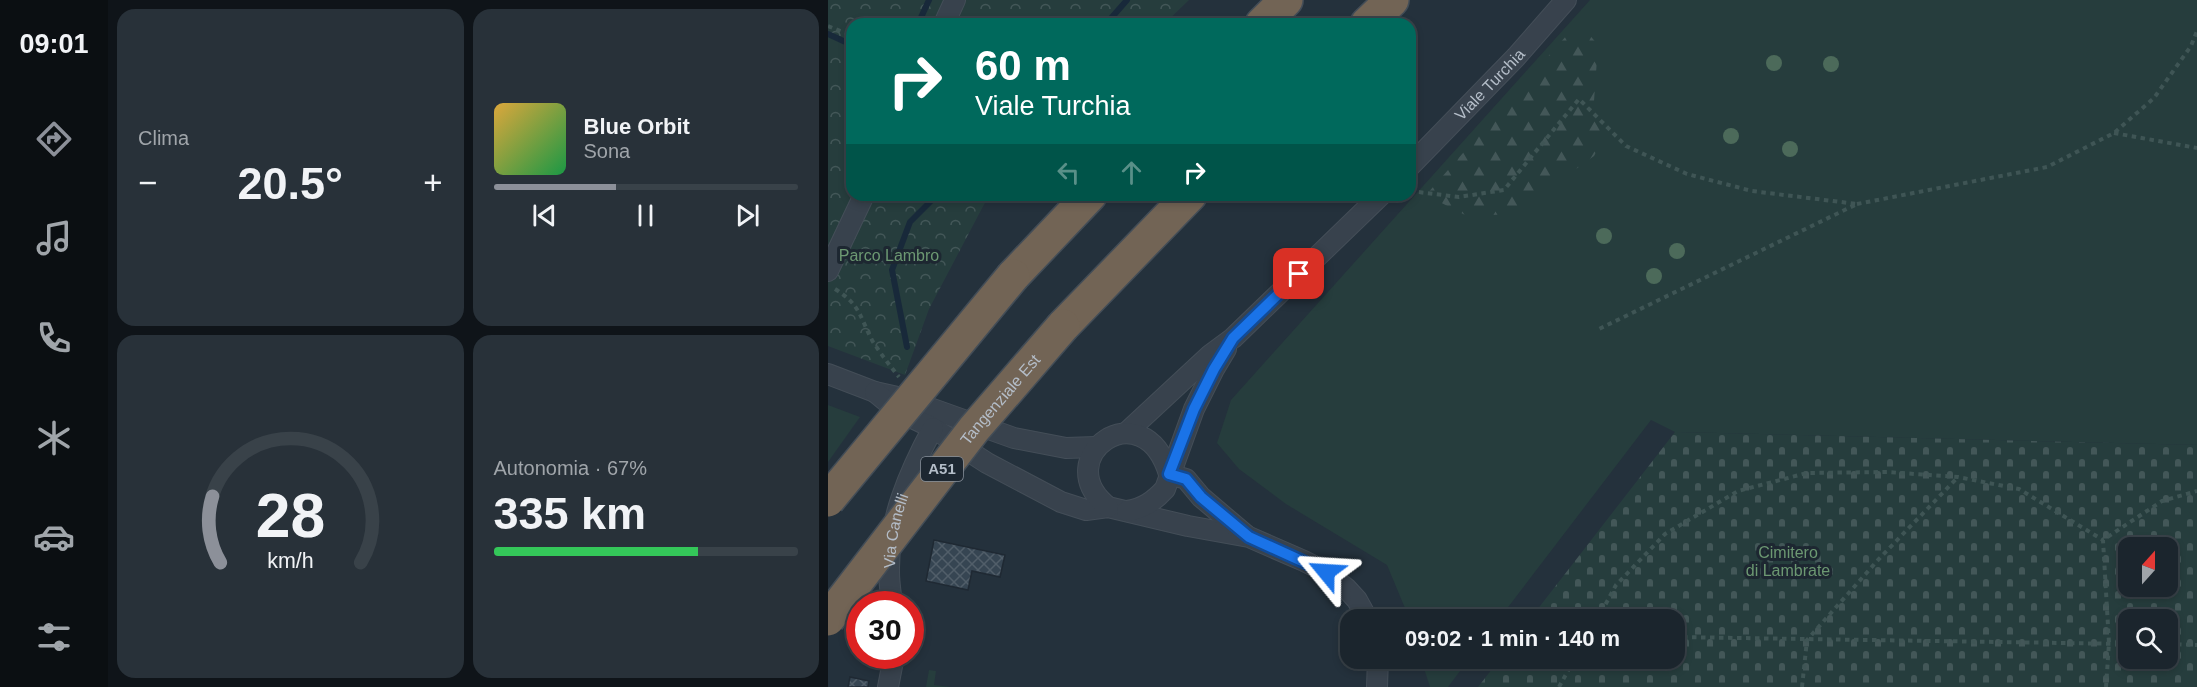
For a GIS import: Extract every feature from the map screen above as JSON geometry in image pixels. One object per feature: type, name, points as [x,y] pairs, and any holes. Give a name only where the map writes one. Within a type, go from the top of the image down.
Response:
[{"type":"highway","points":[[1268,18],[1286,0]]},
{"type":"highway","points":[[1373,18],[1392,0]]},
{"type":"highway","points":[[828,500],[1013,276],[1084,201]]},
{"type":"highway","name":"Tangenziale Est","points":[[828,619],[974,429],[1063,326],[1184,201]]},
{"type":"street","points":[[947,18],[956,0]]},
{"type":"street","name":"Viale Turchia","points":[[1416,160],[1516,57],[1566,0]]},
{"type":"street","points":[[828,271],[861,201]]},
{"type":"street","points":[[1127,432],[1210,355],[1233,338],[1375,201]]},
{"type":"street","points":[[875,392],[898,411],[933,428],[987,463],[1042,494],[1086,510],[1138,510],[1156,499],[1165,489],[1194,409],[1233,338]]},
{"type":"street","points":[[828,374],[1014,438],[1066,448],[1096,447]]},
{"type":"street","name":"Via Canelli","points":[[891,591],[889,572],[893,530],[915,462],[933,428]]},
{"type":"street","points":[[1169,474],[1164,457],[1149,439],[1127,432],[1115,434],[1096,447],[1090,459],[1088,473],[1090,486],[1097,498],[1118,509],[1188,526],[1249,537],[1326,572],[1352,594],[1361,609]]},
{"type":"street","points":[[1169,474],[1186,479],[1201,497],[1249,537]]},
{"type":"street","points":[[888,687],[891,669]]},
{"type":"street","points":[[1377,687],[1378,669]]},
{"type":"path","points":[[828,26],[846,34]]},
{"type":"path","points":[[1599,329],[1857,204],[2047,167],[2114,133],[2154,98],[2191,46],[2197,32]]},
{"type":"path","points":[[1416,192],[1459,197],[1504,190],[1579,99],[1626,146],[1687,174],[1752,191],[1857,204]]},
{"type":"path","points":[[2114,133],[2197,148]]},
{"type":"path","points":[[828,285],[846,296],[860,311],[873,341],[902,382]]},
{"type":"path","points":[[1603,609],[1616,585],[1665,534],[1738,491],[1807,473],[1887,471],[1958,477],[2019,489],[2103,540]]},
{"type":"path","points":[[1802,687],[1806,640],[1878,560],[1958,477]]},
{"type":"path","points":[[2103,540],[2162,501],[2197,491]]},
{"type":"path","points":[[2103,540],[2109,643],[2106,687]]},
{"type":"path","points":[[1685,638],[2118,643]]},
{"type":"path","points":[[2178,644],[2197,645]]},
{"type":"path","points":[[1559,687],[1569,669]]},
{"type":"green space","name":"Parco Lambro","points":[[828,0],[1189,0],[1170,18],[846,18],[846,201],[986,201],[929,309],[905,375],[828,346]]},
{"type":"green space","points":[[1590,0],[2197,0],[2197,445],[1675,432],[1651,420],[1507,609],[1405,609],[1387,565],[1286,504],[1239,469],[1217,443],[1231,400],[1410,201],[1416,201],[1416,194]]},
{"type":"green space","points":[[1582,26],[1598,45],[1593,115],[1605,135],[1594,156],[1514,214],[1467,216],[1426,195],[1567,35]]},
{"type":"green space","points":[[828,405],[860,417],[828,462]]},
{"type":"green space","name":"Cimitero di Lambrate","points":[[1675,432],[2197,445],[2197,687],[1478,687],[1492,669],[1685,669],[1685,609],[1538,609]]},
{"type":"green space","points":[[1424,669],[1462,669],[1448,687],[1430,687]]},
{"type":"green space","points":[[929,670],[936,671],[934,685],[951,687],[926,687]]},
{"type":"building","points":[[934,540],[1005,555],[1000,577],[972,571],[968,590],[926,581]]},
{"type":"building","points":[[850,677],[869,681],[868,687],[848,687]]},
{"type":"waterway","points":[[921,18],[929,0]]},
{"type":"waterway","points":[[1111,18],[1127,0]]},
{"type":"waterway","points":[[828,34],[846,42]]},
{"type":"waterway","points":[[907,347],[892,270],[910,222],[931,201]]},
{"type":"route","points":[[1299,274],[1233,338],[1194,409],[1169,474],[1186,479],[1201,497],[1249,537],[1326,572]]}]
